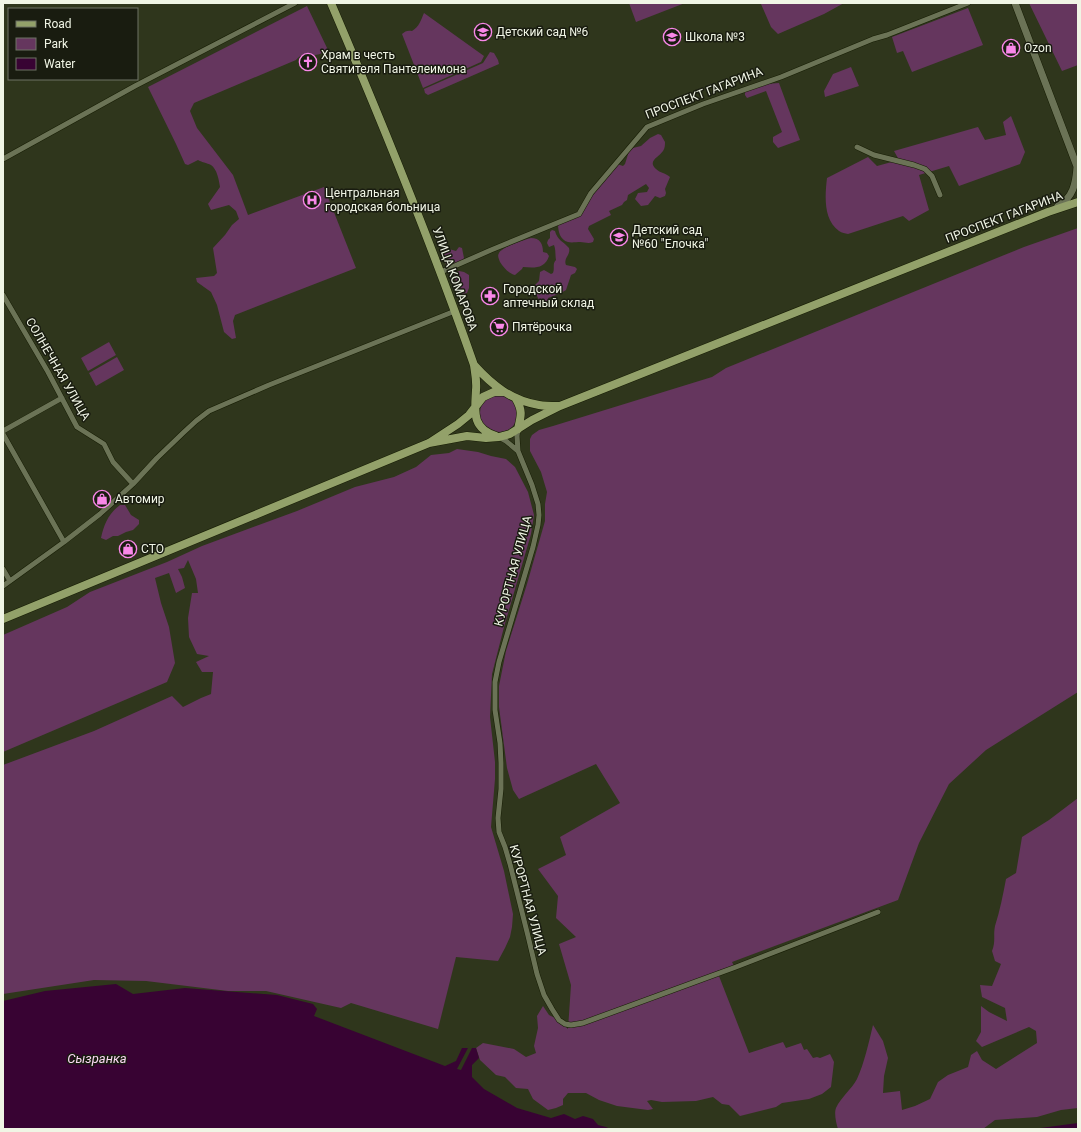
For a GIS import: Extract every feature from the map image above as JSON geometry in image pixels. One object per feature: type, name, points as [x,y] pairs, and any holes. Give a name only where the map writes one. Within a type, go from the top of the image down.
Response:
[{"type":"main road","name":"УЛИЦА КОМАРОВА","points":[[331,3],[441,272],[474,365]]},
{"type":"main road","points":[[1015,3],[1078,168],[1071,194],[1065,202],[1048,212]]},
{"type":"main road","name":"ПРОСПЕКТ ГАГАРИНА","points":[[518,429],[560,406],[1048,212],[1078,202]]},
{"type":"main road","points":[[428,443],[467,436],[486,438],[499,437],[510,434],[518,429],[521,408],[516,399],[492,384],[474,365]]},
{"type":"main road","points":[[474,365],[476,389],[474,408],[478,423],[484,432],[499,437]]},
{"type":"main road","points":[[3,619],[428,443],[458,424],[469,415],[483,397],[494,392],[504,392]]},
{"type":"main road","name":"ПРОСПЕКТ ГАГАРИНА","points":[[516,399],[539,406],[560,406]]},
{"type":"street","points":[[3,159],[134,86],[295,3]]},
{"type":"street","name":"ПРОСПЕКТ ГАГАРИНА","points":[[441,272],[579,214],[591,192],[647,127],[710,101],[781,77],[873,39],[887,35],[968,3]]},
{"type":"street","points":[[856,148],[874,155],[914,165],[925,170],[932,176],[940,195]]},
{"type":"street","name":"СОЛНЕЧНАЯ УЛИЦА","points":[[3,295],[48,372],[77,427],[104,444],[113,462],[133,484]]},
{"type":"street","points":[[3,586],[100,514],[133,484],[178,438],[209,411],[269,385],[455,311]]},
{"type":"street","points":[[62,398],[3,433],[64,542]]},
{"type":"street","name":"КУРОРТНАЯ УЛИЦА","points":[[518,429],[518,451],[534,491],[538,504],[539,515],[533,547],[499,662],[496,682],[496,710],[501,763],[501,789],[498,818],[499,832],[510,864],[537,974],[544,995],[559,1020],[565,1024],[571,1025],[583,1023],[736,967],[878,912]]},
{"type":"street","points":[[499,437],[518,451]]},
{"type":"street","points":[[3,569],[10,581]]},
{"type":"green space","points":[[629,3],[685,3],[636,22]]},
{"type":"green space","points":[[844,3],[824,14],[778,34],[771,27],[761,4]]},
{"type":"green space","points":[[1029,3],[1078,3],[1078,65],[1062,71]]},
{"type":"green space","points":[[307,6],[328,50],[317,55],[307,54],[298,57],[296,60],[194,103],[190,111],[197,128],[233,175],[248,215],[324,187],[356,268],[235,315],[233,321],[236,338],[232,339],[224,332],[217,305],[211,292],[197,282],[196,278],[214,276],[217,273],[213,248],[232,225],[239,219],[236,211],[229,205],[211,210],[208,204],[220,187],[216,172],[211,165],[198,160],[188,165],[185,164],[148,87]]},
{"type":"green space","points":[[968,8],[983,45],[912,72],[903,51],[897,53],[892,37]]},
{"type":"green space","points":[[424,13],[484,56],[481,62],[423,88],[402,34],[407,31],[412,31],[420,23]]},
{"type":"green space","points":[[490,52],[494,53],[499,64],[428,95],[425,93],[424,89],[483,63]]},
{"type":"green space","points":[[851,67],[859,86],[825,97],[824,91],[833,74]]},
{"type":"green space","points":[[779,83],[800,140],[778,148],[773,142],[773,137],[782,132],[766,91],[747,98],[745,91],[766,84]]},
{"type":"green space","points":[[1011,116],[1025,152],[1020,164],[959,186],[949,166],[919,175],[929,210],[909,221],[903,216],[848,234],[839,231],[830,220],[826,207],[827,178],[868,157],[877,166],[899,160],[894,151],[978,127],[985,140],[1006,135],[1003,122]]},
{"type":"green space","points":[[658,134],[661,135],[665,142],[665,146],[663,151],[653,161],[653,164],[658,170],[670,177],[665,189],[665,196],[660,198],[655,196],[648,205],[641,206],[635,199],[638,193],[647,192],[649,188],[646,184],[628,195],[627,200],[622,205],[609,211],[611,215],[589,226],[588,229],[594,239],[593,242],[565,241],[561,237],[558,224],[580,215],[591,194],[617,164],[623,166],[625,164],[629,151],[633,148],[641,146],[650,138]]},
{"type":"green space","points":[[1078,228],[1078,692],[986,750],[949,784],[919,843],[898,900],[732,962],[734,966],[717,971],[749,1053],[783,1042],[786,1048],[801,1043],[804,1050],[807,1049],[813,1058],[820,1058],[830,1054],[834,1062],[831,1087],[822,1094],[809,1099],[782,1103],[776,1107],[740,1116],[729,1105],[722,1104],[713,1097],[696,1101],[662,1102],[651,1100],[647,1101],[653,1109],[648,1110],[617,1106],[599,1100],[586,1093],[568,1093],[563,1099],[563,1105],[548,1110],[533,1099],[528,1089],[516,1088],[505,1077],[496,1075],[480,1060],[476,1048],[483,1043],[514,1049],[526,1057],[536,1053],[534,1046],[538,1028],[537,1016],[543,1006],[549,1015],[559,1020],[568,1029],[571,985],[559,944],[576,937],[556,918],[558,896],[538,869],[566,855],[560,837],[620,803],[596,764],[519,799],[513,790],[507,768],[499,707],[499,686],[506,651],[545,521],[547,492],[541,472],[530,451],[530,439],[532,435],[539,430],[712,377],[726,368],[1024,247]]},
{"type":"green space","points":[[552,230],[555,231],[559,239],[569,248],[569,253],[565,260],[566,265],[577,269],[575,273],[571,275],[566,290],[548,298],[550,303],[549,307],[543,308],[533,288],[539,281],[540,272],[544,270],[551,274],[553,273],[554,263],[556,260],[555,249],[554,245],[549,247],[547,243]]},
{"type":"green space","points":[[531,238],[539,240],[543,252],[547,253],[549,256],[547,260],[539,267],[523,267],[515,275],[510,273],[500,262],[498,256],[499,253],[509,246]]},
{"type":"green space","points":[[459,247],[462,248],[464,258],[457,264],[447,266],[444,259],[445,250],[449,249],[456,251]]},
{"type":"green space","points":[[459,271],[469,275],[469,288],[467,293],[462,294],[456,283],[454,275],[455,272]]},
{"type":"green space","points":[[109,342],[116,355],[88,371],[81,358]]},
{"type":"green space","points":[[117,357],[124,370],[96,386],[89,373]]},
{"type":"green space","points":[[499,394],[509,397],[515,403],[518,413],[515,423],[509,429],[499,432],[489,429],[483,423],[480,413],[483,403],[489,397]]},
{"type":"green space","points":[[457,449],[478,452],[506,459],[515,467],[528,492],[534,515],[531,534],[492,674],[490,717],[495,762],[495,779],[491,827],[504,871],[513,914],[510,937],[498,961],[456,957],[438,1029],[351,1003],[341,1008],[266,991],[228,991],[146,981],[94,980],[3,994],[3,765],[94,731],[172,696],[183,707],[211,694],[213,672],[202,672],[196,662],[209,656],[197,654],[189,637],[188,618],[192,593],[198,593],[196,579],[188,560],[184,568],[178,569],[185,588],[176,593],[169,573],[155,578],[169,627],[175,663],[167,682],[3,752],[3,635],[67,607],[90,592],[167,562],[202,546],[297,511],[355,487],[394,477],[416,467],[431,455],[449,453]]},
{"type":"green space","points":[[120,505],[125,505],[131,515],[139,520],[139,524],[133,530],[118,536],[113,536],[106,540],[101,538],[108,519]]},
{"type":"green space","points":[[1078,798],[1078,1108],[1061,1110],[1037,1117],[995,1120],[983,1129],[838,1129],[835,1110],[852,1087],[860,1073],[873,1025],[883,1041],[888,1058],[884,1076],[883,1093],[900,1091],[902,1110],[930,1099],[938,1082],[948,1075],[968,1067],[971,1055],[977,1051],[982,1060],[996,1069],[1037,1043],[1036,1031],[1029,1027],[982,1047],[976,1041],[981,1032],[981,1006],[1007,1021],[1005,1008],[982,997],[980,985],[992,986],[1001,964],[995,961],[992,951],[995,926],[1006,879],[1016,873],[1022,837],[1049,820]]},
{"type":"water","name":"Сызранка","points":[[116,984],[133,994],[185,988],[277,995],[313,1004],[317,1009],[314,1016],[445,1066],[456,1061],[462,1048],[476,1048],[479,1058],[472,1065],[472,1077],[484,1089],[517,1108],[551,1118],[564,1114],[575,1119],[583,1116],[593,1119],[598,1125],[610,1129],[3,1129],[3,1001],[45,991]]},
{"type":"water","points":[[1078,1123],[1078,1129],[1033,1129]]},
{"type":"pier","points":[[469,1046],[473,1046],[461,1070],[457,1069]]},
{"type":"place","name":"Детский сад №6","points":[[483,32]]},
{"type":"place","name":"Школа №3","points":[[672,37]]},
{"type":"place","name":"Ozon","points":[[1011,48]]},
{"type":"place","name":"Храм в честь Святителя Пантелеимона","points":[[308,62]]},
{"type":"place","name":"Центральная городская больница","points":[[312,200]]},
{"type":"place","name":"Детский сад №60 \"Елочка\"","points":[[619,237]]},
{"type":"place","name":"Городской аптечный склад","points":[[490,296]]},
{"type":"place","name":"Пятёрочка","points":[[499,327]]},
{"type":"place","name":"Автомир","points":[[102,499]]},
{"type":"place","name":"СТО","points":[[128,549]]}]
